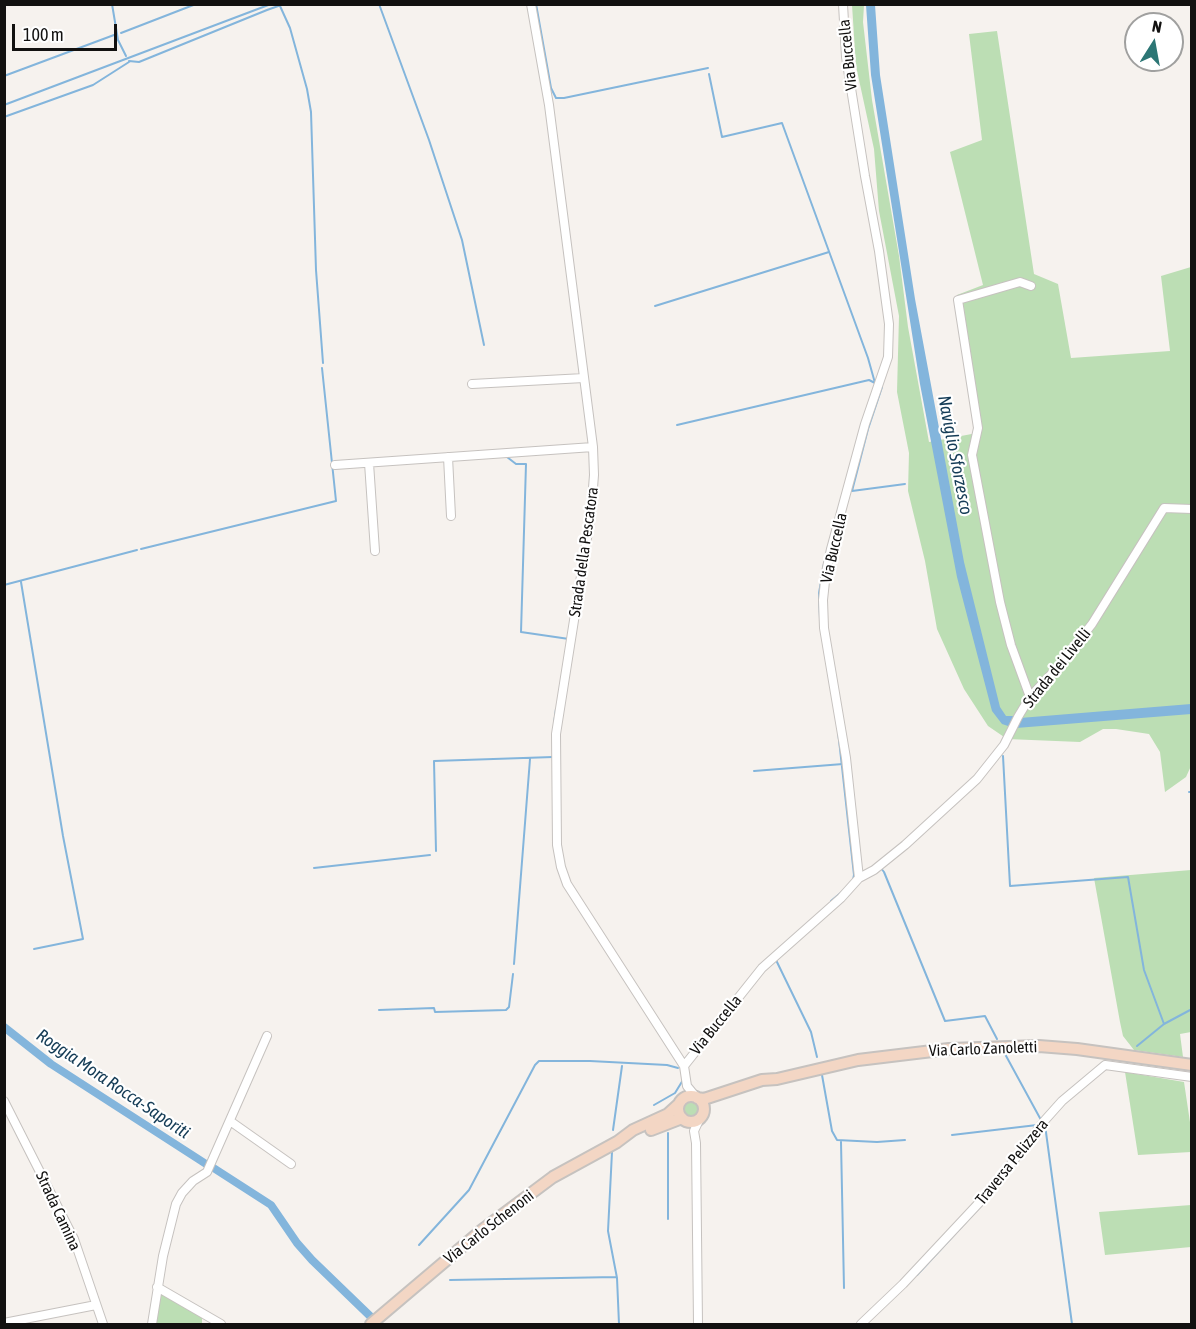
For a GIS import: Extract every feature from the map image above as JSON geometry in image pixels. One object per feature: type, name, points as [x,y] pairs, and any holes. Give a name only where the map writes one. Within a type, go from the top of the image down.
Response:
[{"type":"main road","name":"Via Carlo Zanoletti","points":[[696,1097],[704,1099],[762,1080],[777,1079],[858,1060],[983,1047],[1039,1046],[1077,1049],[1191,1065]]},
{"type":"main road","name":"Via Carlo Zanoletti","points":[[702,1114],[777,1079]]},
{"type":"main road","points":[[688,1096],[696,1097],[702,1102],[702,1114],[693,1121],[684,1119],[678,1111],[680,1102],[688,1096]]},
{"type":"main road","name":"Via Carlo Schenoni","points":[[371,1324],[500,1216],[553,1177],[617,1142],[633,1130],[668,1114],[680,1102]]},
{"type":"main road","name":"Via Carlo Schenoni","points":[[617,1142],[684,1119]]},
{"type":"street","name":"Strada della Pescatora","points":[[531,4],[549,105],[593,447],[594,475],[591,513],[556,734],[557,845],[567,884],[684,1066]]},
{"type":"street","name":"Via Buccella","points":[[687,1086],[684,1066],[762,968],[833,905],[859,878],[846,758],[824,628],[823,600],[831,549],[865,424],[888,357],[890,324],[846,57],[843,4]]},
{"type":"street","points":[[1030,697],[1011,645],[1000,602],[972,455],[978,428],[958,300],[1020,282],[1032,286]]},
{"type":"street","points":[[472,384],[584,378]]},
{"type":"street","points":[[335,465],[593,447]]},
{"type":"street","points":[[448,457],[451,516]]},
{"type":"street","points":[[369,463],[375,551]]},
{"type":"street","name":"Strada dei Livelli","points":[[859,878],[874,870],[904,845],[977,779],[1004,746],[1017,717],[1030,697],[1058,668],[1092,624],[1164,508],[1191,509]]},
{"type":"street","points":[[152,1324],[157,1287],[176,1204],[193,1181],[207,1172],[267,1035]]},
{"type":"street","name":"Traversa Pelizzera","points":[[861,1324],[903,1284],[991,1190],[1062,1101],[1105,1065],[1191,1077]]},
{"type":"street","points":[[680,1102],[687,1086],[696,1097]]},
{"type":"street","name":"Strada Camina","points":[[4,1101],[74,1239],[103,1324]]},
{"type":"street","points":[[694,1131],[702,1114]]},
{"type":"street","points":[[684,1119],[694,1131],[696,1143],[698,1324]]},
{"type":"street","points":[[230,1121],[291,1164]]},
{"type":"street","points":[[157,1287],[221,1324]]},
{"type":"street","points":[[4,1323],[96,1305]]},
{"type":"green space","points":[[852,5],[864,5],[863,22],[872,100],[899,256],[908,327],[929,442],[977,433],[957,295],[983,285],[950,152],[982,140],[969,34],[997,31],[1034,274],[1058,284],[1071,358],[1170,351],[1161,276],[1191,267],[1191,766],[1186,777],[1165,792],[1160,752],[1149,734],[1103,729],[1080,742],[1007,739],[988,726],[964,689],[937,629],[925,561],[908,491],[909,453],[897,392],[899,316],[879,211],[874,149],[856,66]]},
{"type":"green space","points":[[1191,870],[1191,1032],[1180,1034],[1183,1057],[1134,1050],[1123,1036],[1094,878]]},
{"type":"green space","points":[[1125,1072],[1184,1082],[1191,1129],[1191,1152],[1138,1155]]},
{"type":"green space","points":[[691,1100],[697,1103],[700,1109],[697,1115],[691,1118],[685,1115],[682,1109],[685,1103]]},
{"type":"green space","points":[[1191,1205],[1191,1247],[1105,1255],[1099,1212]]},
{"type":"green space","points":[[159,1292],[202,1317],[202,1324],[155,1324]]},
{"type":"water","points":[[866,5],[875,5],[880,75],[915,299],[964,562],[1000,707],[1006,716],[1015,716],[1011,727],[1002,724],[992,711],[957,577],[920,384],[871,75]]},
{"type":"water","points":[[1191,704],[1191,714],[1016,728],[1020,718]]},
{"type":"waterway","points":[[112,4],[118,40],[126,56]]},
{"type":"waterway","points":[[121,33],[196,4]]},
{"type":"waterway","points":[[4,105],[271,4]]},
{"type":"waterway","points":[[129,61],[139,62],[284,4]]},
{"type":"waterway","points":[[379,4],[429,140],[462,240],[484,345]]},
{"type":"waterway","points":[[536,4],[551,88],[556,98],[708,68]]},
{"type":"waterway","points":[[280,6],[290,28],[311,112],[316,270],[323,363]]},
{"type":"waterway","points":[[4,76],[114,35]]},
{"type":"waterway","points":[[4,117],[93,85],[129,62]]},
{"type":"waterway","points":[[709,74],[722,137],[782,123],[868,358],[875,383]]},
{"type":"waterway","points":[[655,306],[829,252]]},
{"type":"waterway","points":[[141,549],[336,501],[322,368]]},
{"type":"waterway","points":[[677,425],[869,380],[875,383]]},
{"type":"waterway","points":[[880,386],[882,387],[868,429],[852,491],[905,484]]},
{"type":"waterway","points":[[507,457],[516,464],[526,464],[521,632],[569,639]]},
{"type":"waterway","points":[[823,568],[828,547]]},
{"type":"waterway","points":[[4,585],[137,550]]},
{"type":"waterway","points":[[820,618],[819,593],[822,576]]},
{"type":"waterway","points":[[21,582],[63,836],[83,939],[34,949]]},
{"type":"waterway","points":[[554,724],[556,709]]},
{"type":"waterway","points":[[838,731],[853,880]]},
{"type":"waterway","points":[[1003,756],[1010,886],[1128,877],[1144,970],[1164,1024]]},
{"type":"waterway","points":[[436,851],[434,761],[553,757]]},
{"type":"waterway","points":[[514,964],[530,759]]},
{"type":"waterway","points":[[754,771],[843,764]]},
{"type":"waterway","points":[[314,868],[430,855]]},
{"type":"waterway","points":[[880,867],[945,1021],[985,1016],[997,1039]]},
{"type":"waterway","points":[[832,903],[831,901],[843,891]]},
{"type":"waterway","points":[[777,959],[811,1032],[817,1057]]},
{"type":"waterway","points":[[379,1010],[434,1008],[435,1012],[506,1010],[509,1007],[513,974]]},
{"type":"waterway","points":[[1137,1046],[1164,1024],[1192,1009]]},
{"type":"waterway","name":"Roggia Mora Rocca-Saporiti","points":[[4,1027],[51,1064],[206,1164]]},
{"type":"waterway","points":[[1005,1054],[1041,1120]]},
{"type":"waterway","points":[[419,1245],[469,1190],[539,1061],[590,1061],[667,1065],[678,1068]]},
{"type":"waterway","points":[[613,1130],[622,1066]]},
{"type":"waterway","points":[[822,1075],[832,1131],[837,1140],[877,1142],[905,1140]]},
{"type":"waterway","points":[[654,1105],[675,1093],[683,1080]]},
{"type":"waterway","points":[[952,1135],[1037,1125]]},
{"type":"waterway","points":[[1045,1125],[1072,1324]]},
{"type":"waterway","points":[[668,1133],[668,1219]]},
{"type":"waterway","points":[[841,1142],[844,1288]]},
{"type":"waterway","points":[[612,1152],[608,1231],[617,1278],[619,1324]]},
{"type":"waterway","name":"Roggia Mora Rocca-Saporiti","points":[[212,1167],[271,1205],[297,1243],[312,1260],[370,1316]]},
{"type":"waterway","points":[[917,1275],[990,1196]]},
{"type":"waterway","points":[[450,1280],[616,1277]]},
{"type":"water label","name":"Naviglio Sforzesco","points":[[955,455]]}]
